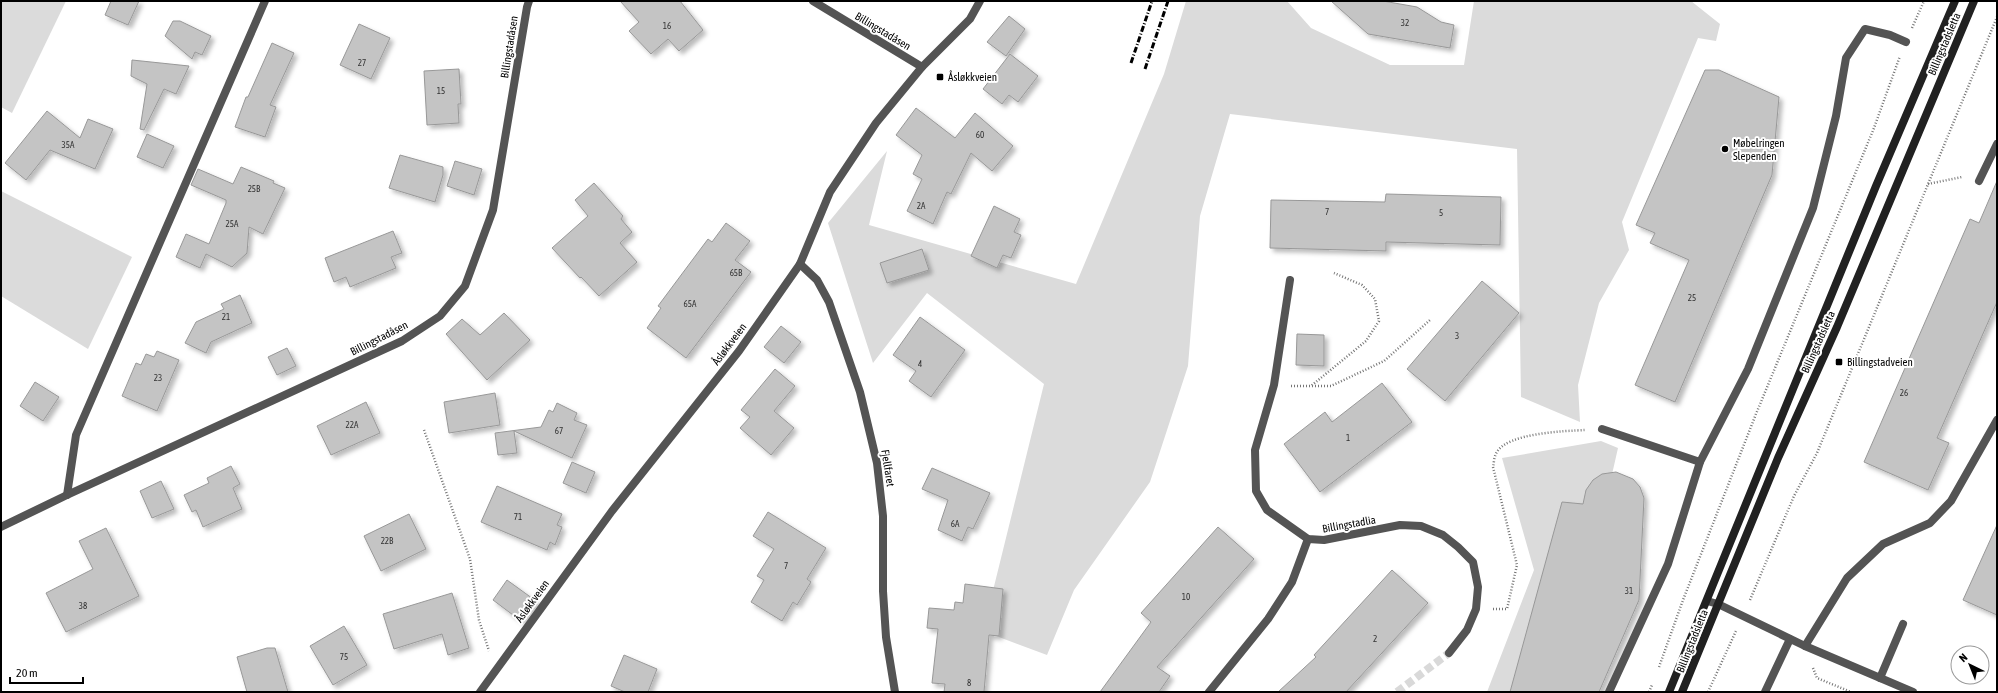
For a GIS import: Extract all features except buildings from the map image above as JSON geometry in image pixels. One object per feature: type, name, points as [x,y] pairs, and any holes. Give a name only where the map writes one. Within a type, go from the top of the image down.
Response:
[{"type":"main road","name":"Billingstadsletta","points":[[1669,692],[1876,186],[1955,1]]},
{"type":"main road","name":"Billingstadsletta","points":[[1682,692],[1778,458],[1837,327],[1974,1]]},
{"type":"street","points":[[67,495],[76,434],[265,1]]},
{"type":"street","name":"Billingstadåsen","points":[[1,527],[67,495],[402,341],[440,316],[465,286],[493,210],[529,1]]},
{"type":"street","name":"Billingstadåsen","points":[[813,1],[922,67]]},
{"type":"street","name":"Åsløkkveien","points":[[480,692],[612,511],[739,351],[800,264],[830,192],[876,123],[922,67],[970,19],[980,1]]},
{"type":"street","points":[[1609,692],[1668,564],[1700,462],[1748,369],[1813,208],[1836,116],[1846,58],[1865,29],[1890,35],[1906,42]]},
{"type":"street","points":[[1981,178],[1997,144]]},
{"type":"street","name":"Fjellfaret","points":[[800,264],[817,280],[829,302],[860,392],[877,463],[884,516],[883,592],[886,637],[894,692]]},
{"type":"street","name":"Billingstadlia","points":[[1290,280],[1274,385],[1255,450],[1256,491],[1267,510],[1308,539],[1324,540],[1400,525],[1421,526],[1443,535],[1473,562],[1478,587],[1476,609],[1467,630],[1449,653]]},
{"type":"street","points":[[1805,646],[1847,578],[1883,544],[1930,523],[1952,501],[1997,420]]},
{"type":"street","points":[[1602,428],[1700,462]]},
{"type":"street","points":[[1209,692],[1268,619],[1292,582],[1308,539]]},
{"type":"street","points":[[1707,601],[1718,604],[1805,646],[1913,692]]},
{"type":"street","points":[[1880,678],[1903,624]]},
{"type":"street","points":[[1765,692],[1790,639]]},
{"type":"path","points":[[1657,673],[1683,600],[1756,414],[1874,128],[1906,42],[1924,1]]},
{"type":"path","points":[[1708,692],[1743,616],[1794,496],[1817,453],[1997,17]]},
{"type":"path","points":[[1928,184],[1981,178]]},
{"type":"path","points":[[1311,386],[1366,341],[1378,321],[1375,299],[1362,285],[1334,273]]},
{"type":"path","points":[[1274,385],[1331,386],[1384,361],[1430,320]]},
{"type":"path","points":[[1476,609],[1508,609],[1518,565],[1493,467],[1496,453],[1504,443],[1519,437],[1602,428]]},
{"type":"path","points":[[424,430],[470,559],[479,620],[495,670]]},
{"type":"path","points":[[1805,646],[1817,678],[1851,692]]},
{"type":"path","points":[[1649,692],[1654,679]]},
{"type":"shaded area","points":[[1,1],[66,1],[12,113],[1,107]]},
{"type":"shaded area","points":[[1186,1],[1287,1],[1311,28],[1390,65],[1464,65],[1474,1],[1691,1],[1720,24],[1716,41],[1698,38],[1622,222],[1629,250],[1599,303],[1578,385],[1580,422],[1521,397],[1517,149],[1230,114],[1200,216],[1188,366],[1150,482],[1074,590],[1047,655],[983,631],[1044,384],[927,293],[873,363],[828,223],[887,151],[869,225],[1076,284],[1164,74]]},
{"type":"shaded area","points":[[1,191],[132,257],[88,349],[1,296]]},
{"type":"shaded area","points":[[1601,441],[1618,448],[1583,602],[1545,692],[1487,692],[1534,570],[1502,458]]},
{"type":"tunnel","points":[[1397,692],[1449,653]]},
{"type":"railway","points":[[1131,63],[1152,1]]},
{"type":"railway","points":[[1145,69],[1168,1]]},
{"type":"place","name":"Åsløkkveien","points":[[940,77]]},
{"type":"place","name":"Møbelringen Slependen","points":[[1725,149]]},
{"type":"place","name":"Billingstadveien","points":[[1839,362]]}]
